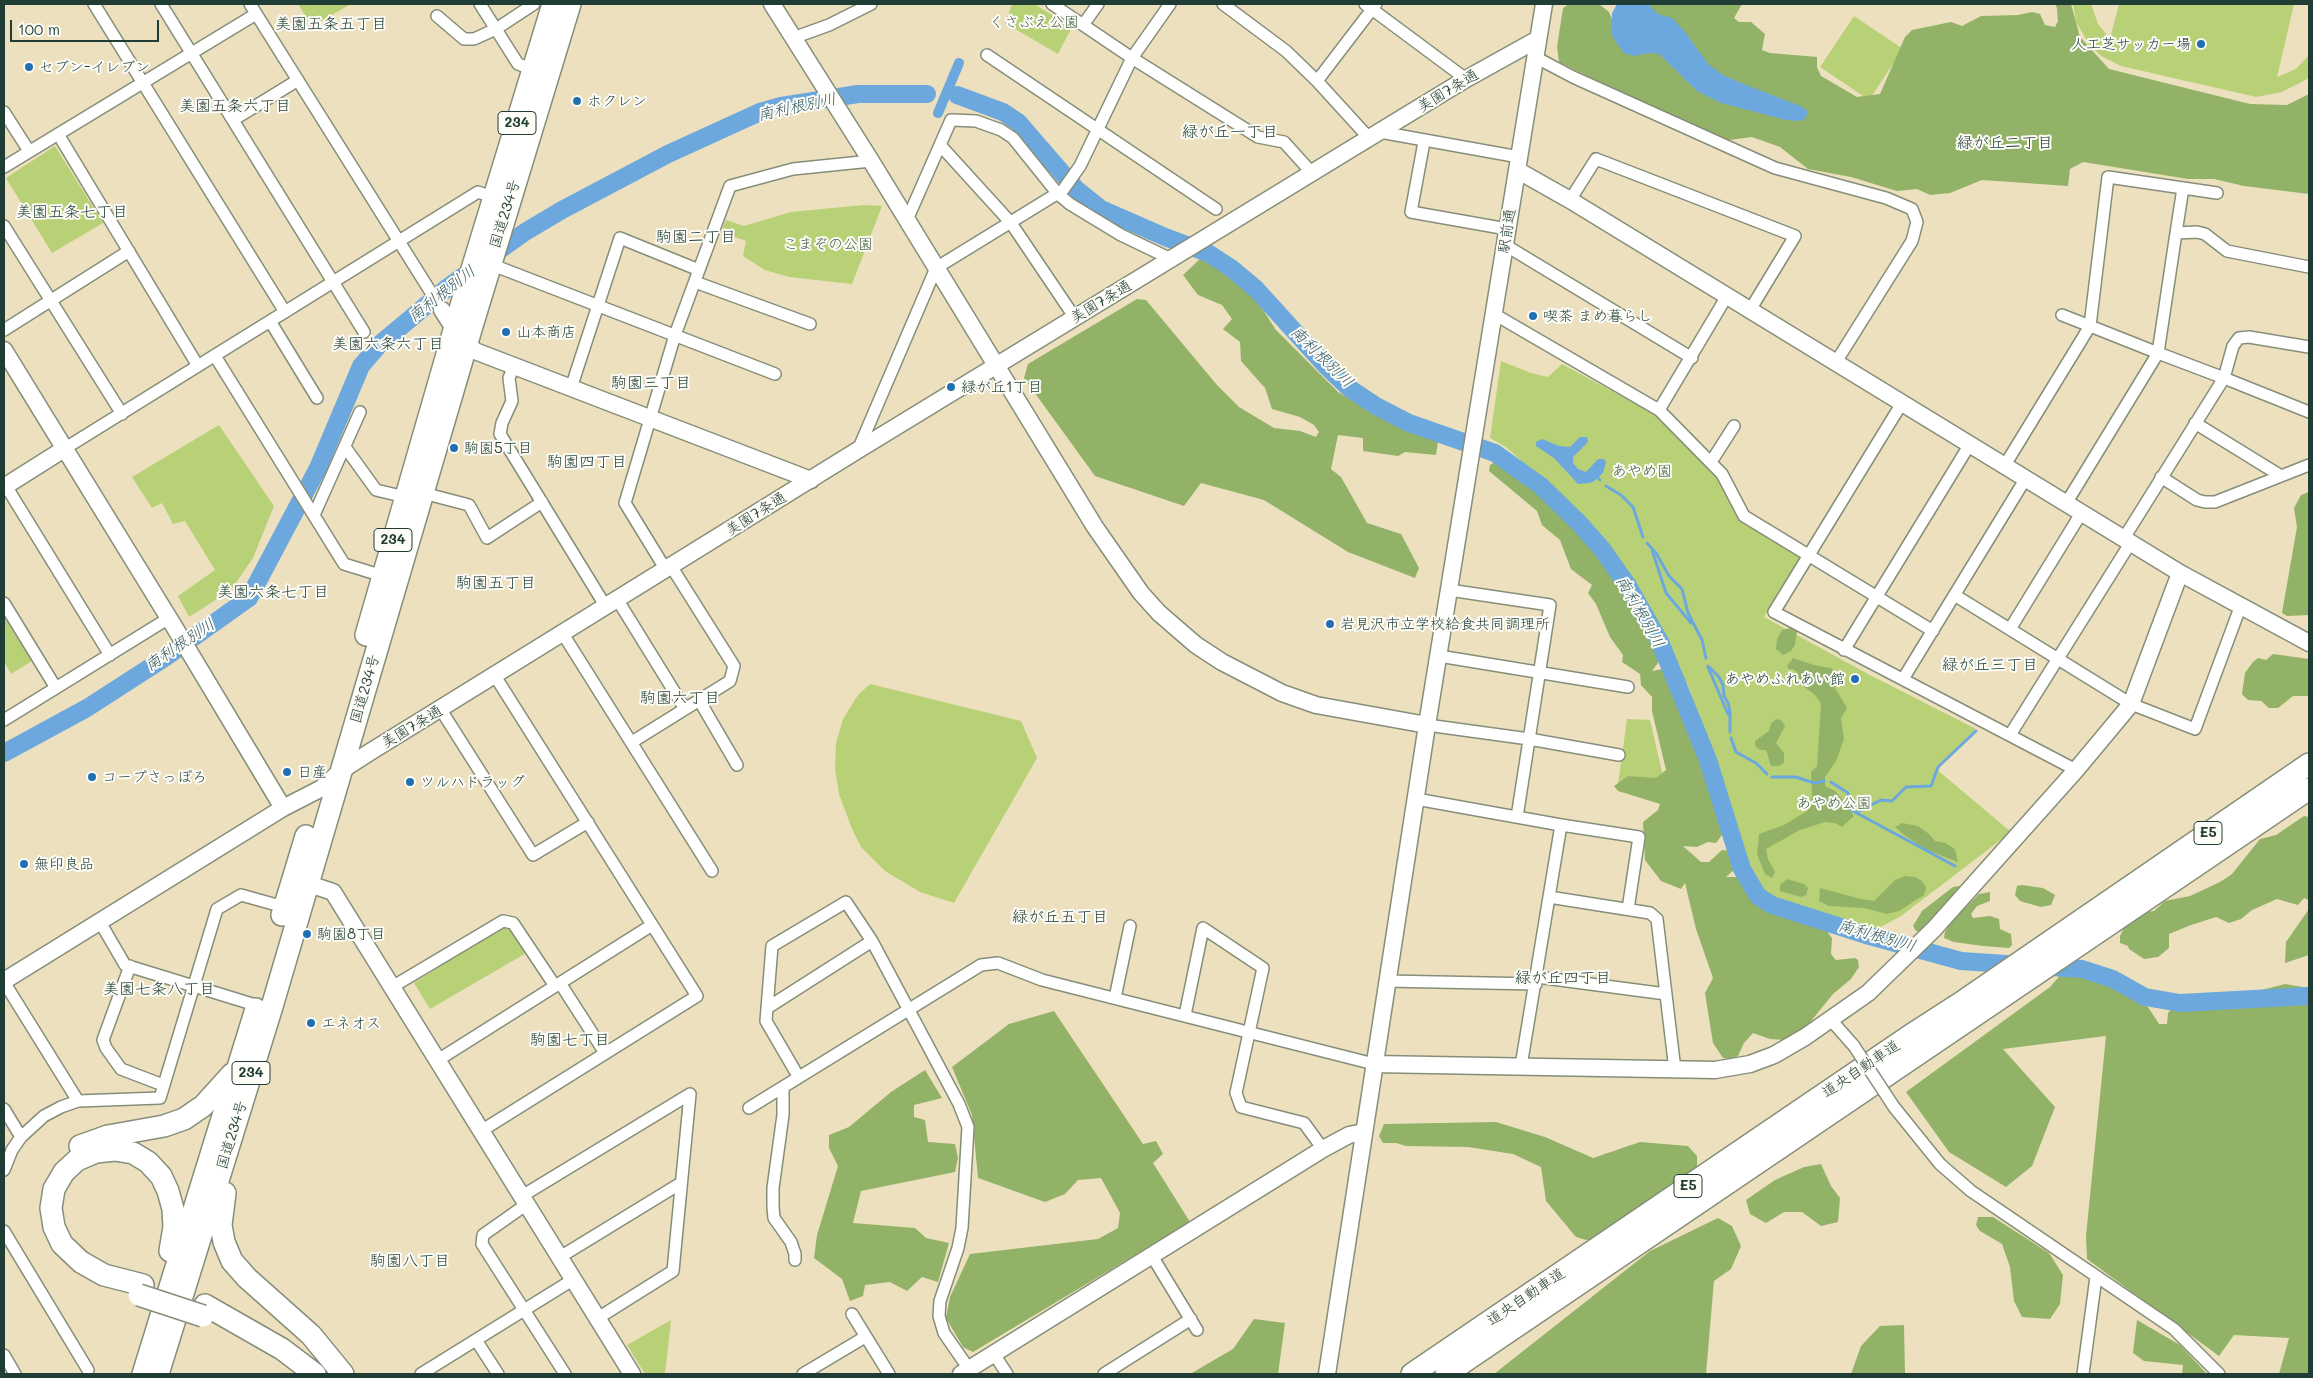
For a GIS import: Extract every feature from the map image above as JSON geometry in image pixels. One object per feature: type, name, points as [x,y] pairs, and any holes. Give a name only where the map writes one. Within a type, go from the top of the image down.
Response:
[{"type":"highway","name":"国道234号","points":[[461,337],[465,292],[480,242],[501,200],[564,4]]},
{"type":"highway","name":"国道234号","points":[[143,1374],[236,1070],[264,1008],[300,881],[322,788],[389,578],[461,337],[488,271],[500,230],[501,200]]},
{"type":"highway","name":"国道234号","points":[[158,1374],[242,1104],[284,907],[300,881],[342,770],[389,578]]},
{"type":"highway","name":"道央自動車道","points":[[1412,1374],[1965,1000],[2309,764]]},
{"type":"highway","name":"道央自動車道","points":[[1446,1374],[2309,789]]},
{"type":"highway","points":[[236,1070],[203,1106],[184,1119],[164,1126],[90,1141],[68,1153],[53,1166],[44,1183],[42,1205],[46,1232],[55,1251],[70,1266],[84,1276],[141,1290],[204,1310],[282,1349],[315,1374]]},
{"type":"highway","points":[[242,1104],[233,1162],[222,1210],[224,1242],[232,1261],[247,1278],[312,1335],[343,1374]]},
{"type":"highway","points":[[141,1290],[104,1275],[81,1262],[62,1244],[54,1227],[51,1208],[54,1189],[64,1172],[77,1160],[96,1152],[115,1150],[133,1153],[148,1162],[161,1176],[173,1209],[174,1226],[166,1299]]},
{"type":"highway","points":[[204,1310],[299,1374]]},
{"type":"street","points":[[94,4],[284,312]]},
{"type":"street","points":[[161,4],[364,332]]},
{"type":"street","points":[[480,4],[518,64],[541,72]]},
{"type":"street","points":[[437,16],[464,39],[474,39],[496,29],[534,4]]},
{"type":"street","points":[[772,4],[871,161],[1095,527],[1127,575],[1159,613],[1183,634],[1222,662],[1282,693],[1316,705],[1427,726],[1529,739],[1619,754]]},
{"type":"street","points":[[793,38],[829,25],[871,4]]},
{"type":"street","points":[[1052,4],[1132,58],[1258,137],[1284,142],[1312,174]]},
{"type":"street","points":[[1083,25],[1098,4]]},
{"type":"street","points":[[858,450],[936,268],[1060,192],[1080,166],[1132,58],[1170,4]]},
{"type":"street","points":[[1222,4],[1286,51],[1374,135],[1424,142],[1518,164],[1570,200],[2067,502],[2180,573],[2309,643]]},
{"type":"street","name":"駅前通","points":[[1327,1374],[1438,656],[1538,40],[1541,5]]},
{"type":"street","points":[[1317,81],[1371,6],[1466,80]]},
{"type":"street","points":[[4,167],[191,53],[253,9],[442,310],[461,337],[475,351],[811,480]]},
{"type":"street","name":"美園7条通","points":[[4,982],[283,808],[322,788],[342,770],[858,450],[1374,135],[1538,40]]},
{"type":"street","points":[[987,55],[1216,209]]},
{"type":"street","points":[[1535,57],[1582,81],[1775,168],[1880,196],[1912,209],[1917,222],[1912,241],[1836,362]]},
{"type":"street","points":[[233,120],[298,80]]},
{"type":"street","points":[[4,112],[29,151]]},
{"type":"street","points":[[907,220],[950,120],[976,121],[990,125],[1013,138],[1060,192],[1102,224],[1175,257]]},
{"type":"street","points":[[58,134],[198,366]]},
{"type":"street","points":[[1424,142],[1411,212],[1506,237],[1692,358]]},
{"type":"street","points":[[940,145],[1011,223],[1075,318]]},
{"type":"street","points":[[1570,200],[1596,159],[1796,236],[1750,310]]},
{"type":"street","points":[[632,742],[730,681],[734,666],[625,503],[675,335],[730,186],[793,169],[871,161]]},
{"type":"street","points":[[2005,465],[2090,326],[2108,177],[2217,193]]},
{"type":"street","points":[[2067,502],[2158,353],[2182,188]]},
{"type":"street","points":[[110,655],[5,487],[478,192],[501,200]]},
{"type":"street","points":[[4,226],[122,414]]},
{"type":"street","points":[[2176,233],[2197,232],[2205,234],[2227,251],[2309,267]]},
{"type":"street","points":[[571,388],[620,238],[699,270]]},
{"type":"street","points":[[4,330],[129,251]]},
{"type":"street","points":[[488,271],[598,306],[775,374]]},
{"type":"street","points":[[695,282],[810,324]]},
{"type":"street","points":[[1659,410],[1692,358],[1727,296]]},
{"type":"street","points":[[1494,314],[1659,410],[1722,474],[1744,516],[1934,631]]},
{"type":"street","points":[[2062,315],[2309,412]]},
{"type":"street","points":[[270,321],[317,398]]},
{"type":"street","points":[[2010,735],[2058,659],[2128,540],[2162,477],[2224,378],[2233,346],[2238,338],[2249,337],[2309,347]]},
{"type":"street","points":[[4,350],[283,808]]},
{"type":"street","points":[[215,356],[344,564],[389,578]]},
{"type":"street","points":[[514,366],[509,378],[512,401],[502,422],[500,434],[542,502],[685,709]]},
{"type":"street","points":[[1902,402],[1774,612],[2076,770]]},
{"type":"street","points":[[312,512],[360,412]]},
{"type":"street","points":[[2195,423],[2281,476]]},
{"type":"street","points":[[1711,462],[1734,426]]},
{"type":"street","points":[[1844,650],[1970,444]]},
{"type":"street","points":[[344,447],[376,490],[469,505],[487,538],[542,502]]},
{"type":"street","points":[[2162,477],[2205,502],[2216,502],[2309,465]]},
{"type":"street","points":[[1903,679],[1956,596],[2026,478]]},
{"type":"street","points":[[2010,629],[2082,512]]},
{"type":"street","points":[[749,1108],[981,964],[998,963],[1042,980],[1250,1031],[1374,1064],[1715,1070],[1750,1064],[1774,1055],[1831,1020],[1868,993],[1934,929],[2076,770],[2131,704],[2180,573]]},
{"type":"street","points":[[1449,590],[1550,605],[1517,817]]},
{"type":"street","points":[[1956,596],[2131,704],[2195,729],[2241,605]]},
{"type":"street","points":[[4,603],[56,688]]},
{"type":"street","points":[[4,720],[110,655],[172,623]]},
{"type":"street","points":[[563,634],[712,871]]},
{"type":"street","points":[[1438,656],[1540,671],[1628,687]]},
{"type":"street","points":[[482,1131],[697,996],[495,676]]},
{"type":"street","points":[[699,700],[737,765]]},
{"type":"street","points":[[441,710],[533,855],[588,822]]},
{"type":"street","points":[[1416,799],[1639,837],[1628,909]]},
{"type":"street","points":[[1521,1066],[1561,825]]},
{"type":"street","points":[[300,881],[333,892],[632,1374]]},
{"type":"street","points":[[4,1170],[12,1150],[20,1137],[44,1116],[78,1101],[160,1098],[162,1084],[217,909],[241,895],[284,907]]},
{"type":"street","points":[[1549,897],[1650,913],[1657,918],[1675,1070]]},
{"type":"street","points":[[798,1076],[766,1021],[772,946],[846,902],[872,941],[958,1104],[968,1127],[962,1228],[958,1248],[940,1301],[939,1316],[944,1333],[965,1372],[1323,1149],[1349,1135],[1364,1132]]},
{"type":"street","points":[[392,987],[503,921],[514,923],[606,1053]]},
{"type":"street","points":[[100,922],[125,965],[264,1008]]},
{"type":"street","points":[[438,1060],[652,925]]},
{"type":"street","points":[[1116,998],[1130,926]]},
{"type":"street","points":[[1185,1015],[1203,928],[1264,968],[1236,1093],[1241,1107],[1304,1123],[1323,1149]]},
{"type":"street","points":[[767,1008],[872,941]]},
{"type":"street","points":[[130,966],[104,1040],[106,1048],[121,1070],[162,1084]]},
{"type":"street","points":[[1387,981],[1536,980],[1666,994]]},
{"type":"street","points":[[4,982],[78,1101]]},
{"type":"street","points":[[1831,1020],[1854,1046],[1894,1107],[1940,1164],[1959,1180],[2096,1277],[2174,1329],[2219,1374]]},
{"type":"street","points":[[784,1088],[772,1188],[773,1207],[774,1218],[791,1242],[795,1260]]},
{"type":"street","points":[[565,1374],[482,1244],[481,1239],[483,1235],[525,1200],[690,1094],[673,1271],[598,1318]]},
{"type":"street","points":[[4,1109],[20,1137]]},
{"type":"street","points":[[560,1257],[681,1183]]},
{"type":"street","points":[[4,1231],[87,1373]]},
{"type":"street","points":[[1104,1374],[1121,1370],[1194,1325],[1152,1256]]},
{"type":"street","points":[[2083,1374],[2096,1277]]},
{"type":"street","points":[[421,1374],[574,1279]]},
{"type":"street","points":[[852,1314],[888,1374]]},
{"type":"street","points":[[803,1374],[865,1337]]},
{"type":"street","points":[[476,1340],[498,1374]]},
{"type":"street","points":[[994,1354],[1007,1374]]},
{"type":"street","points":[[4,1355],[15,1374]]},
{"type":"green space","points":[[298,4],[351,4],[312,26]]},
{"type":"green space","name":"くさぶえ公園","points":[[1012,4],[1034,4],[1072,27],[1058,54],[1005,23]]},
{"type":"green space","points":[[1569,4],[1599,4],[1609,12],[1618,34],[1650,50],[1720,78],[1643,4],[1742,4],[1734,18],[1739,22],[1751,22],[1765,34],[1762,50],[1770,53],[1817,57],[1817,67],[1821,76],[1857,97],[1880,94],[1905,37],[1912,30],[1951,22],[1962,26],[1981,16],[2018,15],[2032,12],[2040,14],[2045,25],[2055,27],[2058,21],[2055,4],[2071,4],[2080,37],[2109,69],[2250,104],[2287,105],[2309,94],[2309,194],[2244,186],[2214,179],[2188,179],[2083,162],[2070,169],[2068,186],[1982,180],[1950,193],[1930,195],[1917,189],[1897,191],[1851,177],[1808,169],[1780,147],[1752,137],[1722,141],[1559,62],[1557,47],[1563,8]]},
{"type":"green space","name":"人工芝サッカー場","points":[[2073,4],[2091,4],[2098,24],[2110,39],[2119,4],[2294,4],[2277,77],[2296,69],[2309,55],[2309,78],[2282,92],[2256,97],[2121,66],[2101,56],[2089,44],[2076,22]]},
{"type":"green space","points":[[1854,16],[1903,49],[1869,100],[1820,67]]},
{"type":"green space","points":[[55,146],[103,223],[52,253],[6,178]]},
{"type":"green space","name":"こまぞの公園","points":[[864,205],[882,206],[852,284],[789,277],[765,270],[743,256],[746,241],[721,232],[726,220],[744,226],[791,212]]},
{"type":"green space","points":[[1202,257],[1250,290],[1276,330],[1338,392],[1396,426],[1438,442],[1436,455],[1405,452],[1398,456],[1363,451],[1363,438],[1338,435],[1331,469],[1341,477],[1367,523],[1401,534],[1419,568],[1415,578],[1348,552],[1264,500],[1201,483],[1184,506],[1095,476],[1024,378],[1028,364],[1137,299],[1146,300],[1217,385],[1239,407],[1274,428],[1300,431],[1316,437],[1319,432],[1314,425],[1300,417],[1272,409],[1265,388],[1241,361],[1240,342],[1223,329],[1232,319],[1222,305],[1198,295],[1183,275]]},
{"type":"green space","name":"あやめ公園","points":[[1501,361],[1531,373],[1548,377],[1562,364],[1656,415],[1719,475],[1742,519],[1801,555],[1764,617],[1868,674],[1976,729],[1935,768],[2011,832],[1901,916],[1873,931],[1776,900],[1761,890],[1748,872],[1733,841],[1721,785],[1689,688],[1666,640],[1637,590],[1590,524],[1506,447],[1490,438]]},
{"type":"green space","points":[[219,425],[274,506],[253,558],[231,590],[189,617],[178,596],[215,570],[185,521],[173,524],[162,503],[152,508],[132,477]]},
{"type":"green space","points":[[1499,459],[1535,478],[1610,545],[1635,581],[1665,646],[1658,663],[1652,671],[1663,669],[1676,671],[1685,678],[1697,720],[1692,744],[1716,797],[1722,835],[1716,843],[1708,842],[1697,847],[1683,846],[1701,862],[1709,862],[1722,850],[1731,851],[1735,869],[1726,877],[1736,877],[1744,881],[1750,896],[1771,912],[1823,926],[1832,938],[1831,954],[1836,960],[1855,958],[1858,960],[1859,967],[1851,979],[1833,994],[1807,1026],[1786,1040],[1770,1039],[1753,1033],[1744,1043],[1738,1056],[1730,1059],[1723,1058],[1713,1043],[1705,993],[1713,978],[1696,929],[1685,883],[1681,889],[1661,881],[1645,860],[1643,822],[1658,810],[1660,804],[1618,791],[1614,786],[1628,776],[1656,778],[1666,770],[1652,711],[1652,697],[1641,685],[1640,674],[1622,662],[1623,655],[1610,637],[1596,604],[1588,593],[1592,585],[1571,569],[1560,540],[1542,525],[1537,511],[1489,471],[1490,465]]},
{"type":"green space","points":[[2309,492],[2309,615],[2287,616],[2282,613],[2297,527],[2294,508],[2301,495]]},
{"type":"green space","points":[[4,614],[32,661],[11,674],[4,661]]},
{"type":"green space","points":[[1791,628],[1797,631],[1795,645],[1791,651],[1783,655],[1776,649],[1777,639],[1782,630]]},
{"type":"green space","points":[[2273,654],[2309,659],[2309,696],[2293,696],[2278,708],[2269,708],[2261,701],[2248,700],[2242,694],[2245,673],[2253,662],[2258,658],[2266,660]]},
{"type":"green space","points":[[1793,658],[1831,668],[1839,674],[1835,688],[1847,708],[1841,718],[1844,739],[1836,761],[1825,777],[1825,786],[1835,791],[1854,816],[1842,827],[1835,823],[1825,822],[1800,830],[1766,849],[1768,859],[1775,872],[1772,878],[1765,874],[1757,854],[1759,834],[1784,825],[1807,811],[1812,797],[1811,772],[1817,766],[1821,704],[1815,695],[1802,685],[1797,672],[1789,669],[1787,666]]},
{"type":"green space","points":[[870,684],[1021,721],[1037,758],[954,903],[920,892],[885,871],[861,847],[852,829],[839,794],[835,769],[836,743],[843,719],[858,695]]},
{"type":"green space","points":[[1627,719],[1650,720],[1666,789],[1618,784]]},
{"type":"green space","points":[[1777,719],[1782,721],[1785,726],[1776,743],[1784,753],[1784,763],[1779,766],[1771,766],[1766,750],[1760,750],[1755,746],[1755,741],[1769,731],[1771,723]]},
{"type":"green space","points":[[2304,816],[2309,817],[2309,900],[2304,898],[2298,905],[2277,899],[2252,910],[2241,919],[2229,923],[2216,917],[2191,925],[2169,934],[2169,948],[2158,957],[2144,959],[2129,949],[2128,946],[2120,943],[2120,936],[2125,926],[2144,912],[2154,911],[2165,901],[2190,896],[2220,882],[2232,874],[2260,839],[2276,835]]},
{"type":"green space","points":[[1902,823],[1918,826],[1935,841],[1945,843],[1955,849],[1958,862],[1924,849],[1895,827]]},
{"type":"green space","points":[[1905,876],[1915,877],[1922,881],[1926,888],[1924,895],[1899,911],[1887,914],[1864,908],[1829,906],[1819,901],[1820,888],[1874,901],[1895,880]]},
{"type":"green space","points":[[1787,879],[1804,884],[1808,888],[1806,895],[1801,897],[1780,891],[1780,885]]},
{"type":"green space","points":[[1959,886],[1962,890],[1921,932],[1916,931],[1913,926],[1922,911],[1953,887]]},
{"type":"green space","points":[[2017,886],[2043,888],[2055,895],[2051,905],[2041,907],[2020,901],[2015,895]]},
{"type":"green space","points":[[1990,892],[1990,901],[1977,906],[1971,914],[1973,918],[1990,916],[1999,919],[2000,929],[2011,934],[2012,945],[2009,948],[1954,942],[1944,938],[1951,922],[1979,894]]},
{"type":"green space","points":[[2309,909],[2309,955],[2285,963],[2286,942]]},
{"type":"green space","points":[[512,926],[528,952],[430,1009],[414,983],[501,927]]},
{"type":"green space","points":[[2084,971],[2118,985],[2124,994],[2148,1007],[2159,1024],[2167,1024],[2168,1013],[2174,1006],[2190,999],[2205,1007],[2216,998],[2233,992],[2250,993],[2285,984],[2309,988],[2309,1374],[2279,1374],[2289,1338],[2234,1335],[2219,1356],[2087,1259],[2086,1236],[2106,1036],[2003,1049],[2055,1107],[2032,1166],[2006,1187],[1949,1152],[1906,1092],[2050,987],[2062,973]]},
{"type":"green space","points":[[1054,1011],[1143,1144],[1156,1141],[1163,1154],[1153,1163],[1190,1222],[973,1352],[963,1347],[946,1318],[950,1297],[970,1254],[1098,1239],[1118,1228],[1120,1213],[1101,1178],[1078,1180],[1065,1194],[1045,1202],[978,1178],[972,1115],[952,1067],[1009,1024]]},
{"type":"green space","points":[[925,1070],[942,1098],[914,1105],[914,1117],[925,1120],[928,1142],[955,1144],[958,1158],[955,1172],[861,1191],[853,1223],[915,1228],[926,1238],[949,1243],[938,1282],[922,1277],[907,1291],[890,1282],[865,1285],[863,1296],[850,1301],[842,1279],[814,1258],[817,1235],[838,1166],[829,1148],[829,1135],[849,1127],[891,1092]]},
{"type":"green space","points":[[1496,1122],[1545,1137],[1593,1158],[1640,1142],[1688,1146],[1697,1156],[1697,1170],[1590,1241],[1576,1237],[1546,1201],[1541,1167],[1513,1154],[1468,1147],[1406,1146],[1396,1143],[1383,1143],[1379,1136],[1384,1124]]},
{"type":"green space","points":[[1821,1164],[1831,1186],[1840,1198],[1838,1222],[1821,1226],[1802,1212],[1784,1212],[1766,1223],[1750,1214],[1746,1200],[1775,1180],[1804,1167]]},
{"type":"green space","points":[[1978,1217],[1993,1217],[2049,1253],[2063,1275],[2060,1304],[2050,1319],[2022,1317],[2014,1301],[2010,1267],[2002,1244],[1980,1231],[1976,1225]]},
{"type":"green space","points":[[1718,1218],[1732,1226],[1741,1246],[1731,1269],[1714,1281],[1706,1374],[1494,1374],[1650,1251]]},
{"type":"green space","points":[[1254,1319],[1285,1323],[1278,1374],[1190,1374],[1233,1349]]},
{"type":"green space","points":[[671,1320],[665,1374],[645,1374],[627,1345]]},
{"type":"green space","points":[[2137,1320],[2180,1345],[2207,1374],[2182,1374],[2183,1365],[2144,1361],[2133,1353]]},
{"type":"green space","points":[[1904,1325],[1905,1374],[1851,1374],[1861,1346],[1880,1326]]},
{"type":"water","points":[[1617,4],[1648,4],[1658,14],[1672,18],[1686,33],[1708,64],[1723,75],[1803,107],[1808,112],[1805,119],[1798,121],[1786,120],[1721,103],[1697,91],[1659,54],[1649,53],[1634,56],[1624,53],[1611,32],[1612,13]]},
{"type":"water","points":[[1580,437],[1587,437],[1588,442],[1573,457],[1573,463],[1578,469],[1586,472],[1598,459],[1604,459],[1606,462],[1603,473],[1593,482],[1578,484],[1554,458],[1536,446],[1536,442],[1542,439],[1559,446],[1570,447]]},
{"type":"waterway","points":[[938,113],[959,63]]},
{"type":"waterway","name":"南利根別川","points":[[4,753],[87,708],[166,657],[249,598],[318,468],[361,366],[379,345],[448,287],[525,232],[562,210],[668,154],[760,112],[781,106],[858,94],[927,94]]},
{"type":"waterway","name":"南利根別川","points":[[957,95],[1003,112],[1018,122],[1076,189],[1101,209],[1165,237],[1208,253],[1231,268],[1256,289],[1326,366],[1349,388],[1376,406],[1409,423],[1495,453],[1541,486],[1579,523],[1602,549],[1628,586],[1660,642],[1708,760],[1742,869],[1758,896],[1772,905],[1866,935],[1961,961],[2082,969],[2113,979],[2145,997],[2180,1003],[2309,996]]},
{"type":"waterway","points":[[1606,486],[1621,495],[1633,507],[1643,537]]},
{"type":"waterway","points":[[1647,543],[1656,553],[1669,576],[1682,589],[1688,613],[1702,640],[1706,658]]},
{"type":"waterway","points":[[1652,550],[1666,593],[1691,623]]},
{"type":"waterway","points":[[1708,666],[1719,677],[1723,685],[1724,696],[1730,712],[1730,732]]},
{"type":"waterway","points":[[1708,667],[1728,714]]},
{"type":"waterway","points":[[1857,812],[1881,800],[1892,801],[1906,787],[1931,786],[1938,767],[1976,731]]},
{"type":"waterway","points":[[1731,738],[1736,752],[1756,763],[1767,774]]},
{"type":"waterway","points":[[1772,777],[1796,777],[1814,783],[1824,781]]},
{"type":"waterway","points":[[1831,782],[1848,793],[1849,807],[1853,811],[1955,866]]},
{"type":"place","name":"人工芝サッカー場","points":[[2201,44]]},
{"type":"place","name":"セブン-イレブン","points":[[29,67]]},
{"type":"place","name":"ホクレン","points":[[577,101]]},
{"type":"place","name":"喫茶 まめ暮らし","points":[[1533,316]]},
{"type":"place","name":"山本商店","points":[[506,332]]},
{"type":"place","name":"緑が丘1丁目","points":[[951,387]]},
{"type":"place","name":"駒園5丁目","points":[[454,448]]},
{"type":"place","name":"岩見沢市立学校給食共同調理所","points":[[1330,624]]},
{"type":"place","name":"あやめふれあい館","points":[[1855,679]]},
{"type":"place","name":"日産","points":[[287,772]]},
{"type":"place","name":"コープさっぽろ","points":[[92,777]]},
{"type":"place","name":"ツルハドラッグ","points":[[410,782]]},
{"type":"place","name":"無印良品","points":[[24,864]]},
{"type":"place","name":"駒園8丁目","points":[[307,934]]},
{"type":"place","name":"エネオス","points":[[311,1023]]},
{"type":"district","name":"美園五条五丁目","points":[[331,24]]},
{"type":"district","name":"美園五条六丁目","points":[[235,106]]},
{"type":"district","name":"緑が丘一丁目","points":[[1230,132]]},
{"type":"district","name":"緑が丘二丁目","points":[[2005,143]]},
{"type":"district","name":"美園五条七丁目","points":[[72,212]]},
{"type":"district","name":"駒園二丁目","points":[[696,237]]},
{"type":"district","name":"美園六条六丁目","points":[[388,344]]},
{"type":"district","name":"駒園三丁目","points":[[651,383]]},
{"type":"district","name":"駒園四丁目","points":[[587,462]]},
{"type":"district","name":"駒園五丁目","points":[[496,583]]},
{"type":"district","name":"美園六条七丁目","points":[[273,592]]},
{"type":"district","name":"緑が丘三丁目","points":[[1990,665]]},
{"type":"district","name":"駒園六丁目","points":[[680,698]]},
{"type":"district","name":"緑が丘五丁目","points":[[1060,917]]},
{"type":"district","name":"緑が丘四丁目","points":[[1563,978]]},
{"type":"district","name":"美園七条八丁目","points":[[159,989]]},
{"type":"district","name":"駒園七丁目","points":[[570,1040]]},
{"type":"district","name":"駒園八丁目","points":[[410,1261]]},
{"type":"park label","name":"あやめ園","points":[[1642,471]]}]
